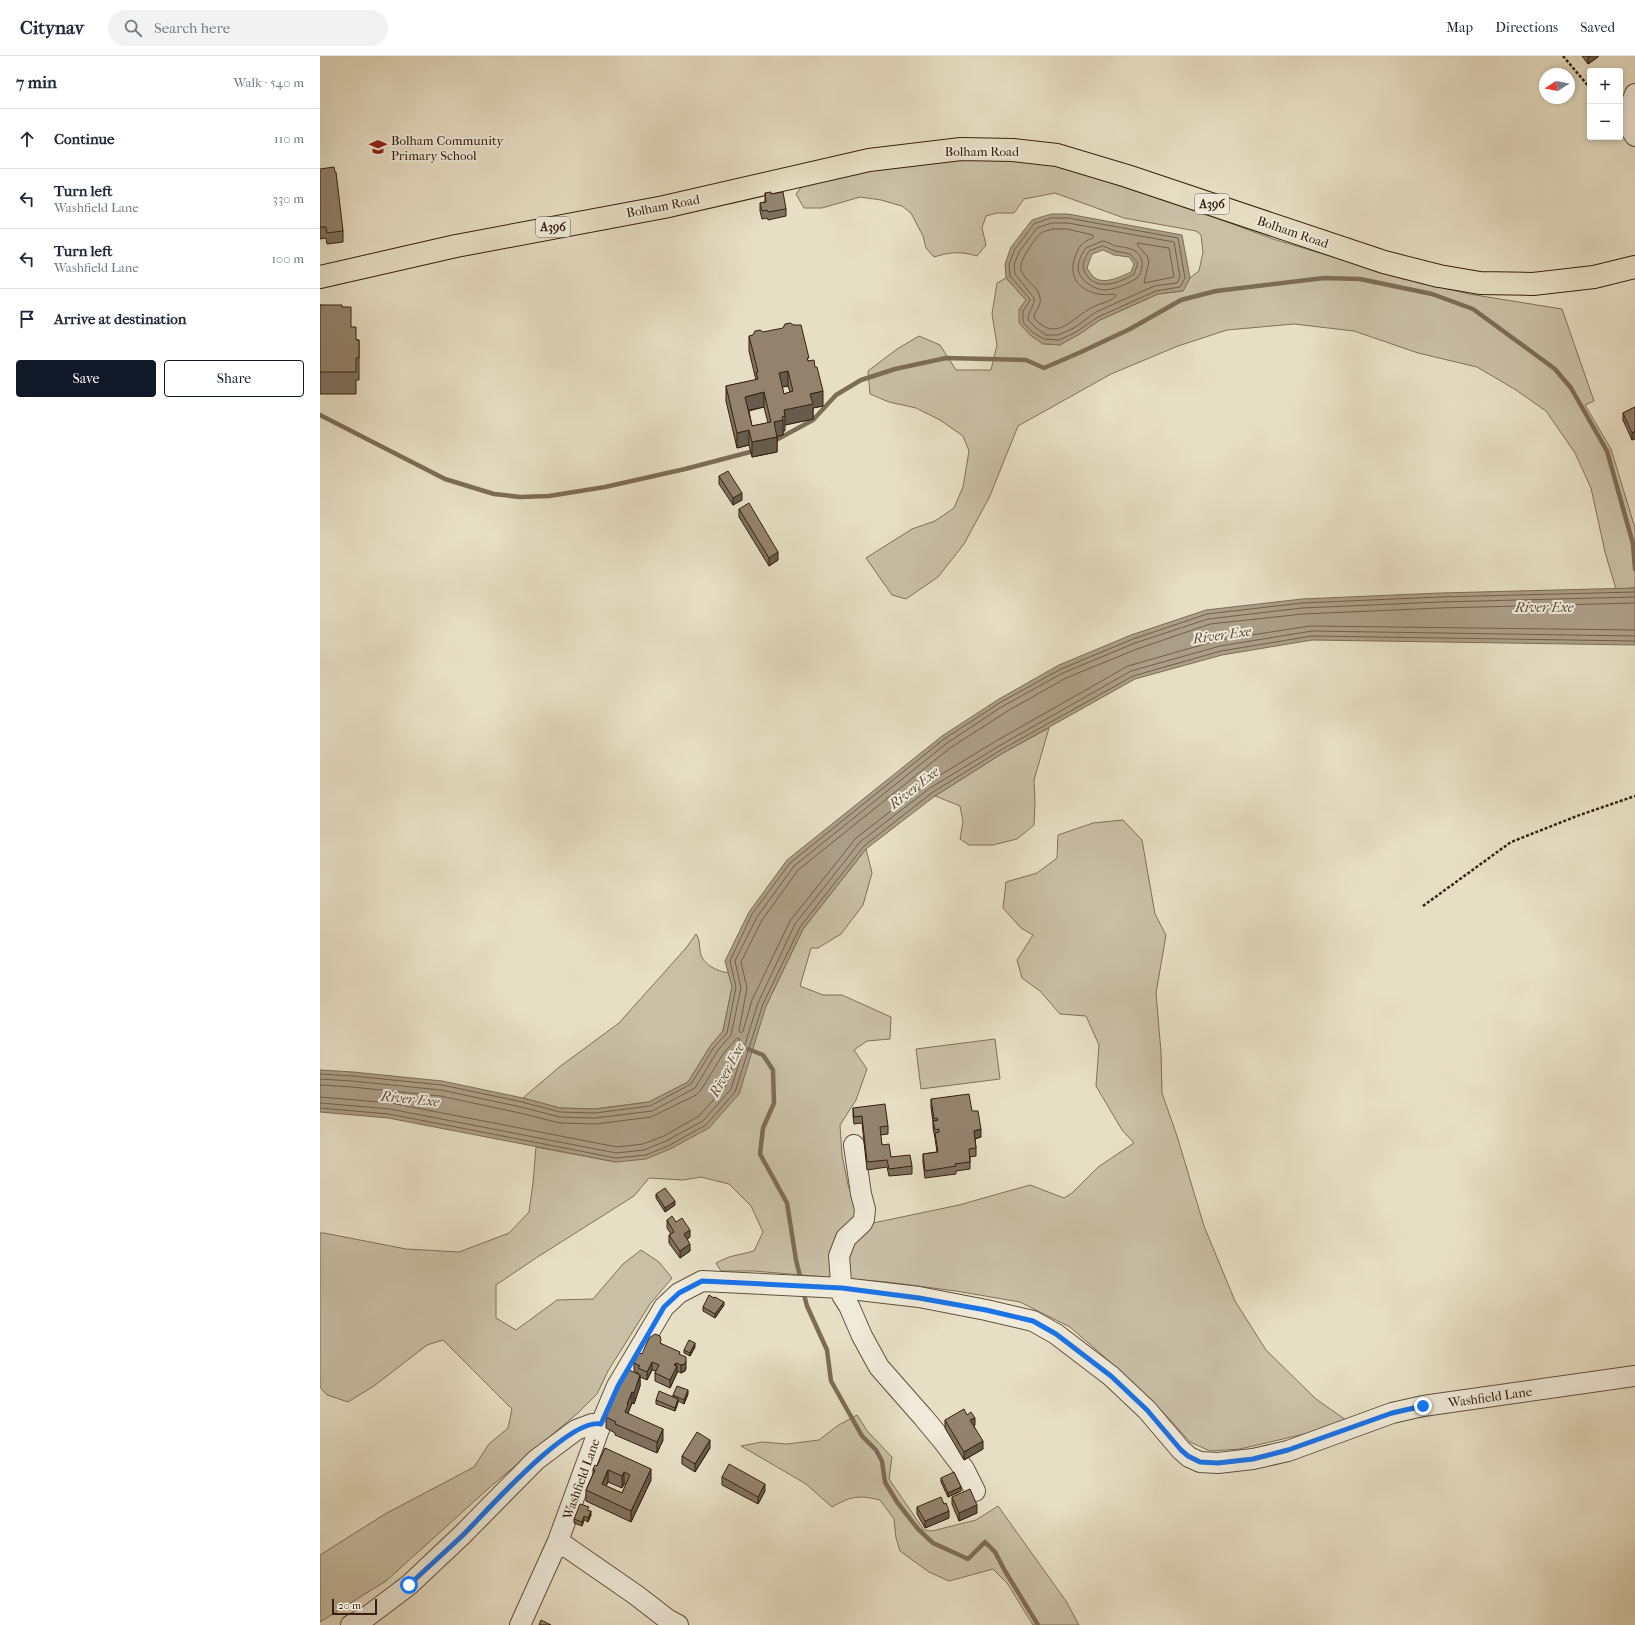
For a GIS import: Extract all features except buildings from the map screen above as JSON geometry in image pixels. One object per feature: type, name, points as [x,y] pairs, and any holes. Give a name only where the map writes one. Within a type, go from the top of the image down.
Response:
[{"type":"main road","name":"Bolham Road","points":[[320,277],[456,246],[664,207],[870,160],[961,149],[1013,150],[1057,155],[1127,176],[1384,262],[1439,276],[1480,283],[1534,284],[1594,277],[1635,267]]},
{"type":"street","points":[[1635,94],[1626,115],[1626,121],[1635,136]]},
{"type":"street","points":[[854,1145],[861,1194],[865,1209],[862,1223],[853,1230],[841,1247],[839,1256],[842,1295],[879,1367],[943,1441],[964,1469],[975,1491]]},
{"type":"street","name":"Washfield Lane","points":[[520,1625],[558,1541],[601,1424],[618,1386],[664,1307],[679,1293],[702,1281],[842,1288],[919,1298],[986,1310],[1033,1321],[1056,1334],[1111,1376],[1147,1410],[1181,1450],[1188,1456],[1200,1462],[1218,1463],[1253,1459],[1288,1450],[1392,1413],[1423,1406],[1635,1376]]},
{"type":"street","points":[[351,1625],[368,1616],[409,1585],[462,1535],[536,1460],[576,1430],[592,1424],[601,1424]]},
{"type":"street","points":[[558,1541],[636,1595],[667,1619],[678,1625]]},
{"type":"path","points":[[1563,56],[1587,84]]},
{"type":"path","points":[[1423,906],[1511,842],[1577,816],[1635,796]]},
{"type":"shaded area","points":[[957,157],[1039,162],[1066,168],[1211,216],[1273,239],[1407,279],[1469,294],[1562,309],[1594,401],[1585,405],[1611,449],[1635,528],[1635,588],[1616,589],[1605,552],[1591,488],[1575,453],[1546,411],[1516,390],[1477,367],[1418,353],[1354,331],[1294,324],[1227,330],[1178,346],[1111,374],[1018,426],[989,498],[964,544],[938,577],[906,599],[892,595],[866,558],[912,529],[935,521],[954,508],[963,487],[969,451],[963,436],[940,420],[916,408],[889,402],[870,394],[868,371],[897,349],[919,336],[940,345],[956,370],[991,370],[997,345],[992,314],[997,283],[1006,278],[1026,300],[1019,310],[1078,335],[1100,320],[1158,294],[1183,291],[1190,278],[1199,271],[1203,252],[1201,235],[1196,231],[1124,218],[1055,193],[1024,199],[1014,213],[997,213],[986,216],[982,228],[986,245],[977,256],[965,253],[955,253],[934,257],[926,248],[923,236],[911,213],[902,206],[881,200],[860,197],[822,208],[804,208],[796,194],[805,182],[844,173]]},
{"type":"shaded area","points":[[1049,728],[1034,780],[1034,825],[1017,839],[993,845],[969,845],[960,839],[963,822],[960,806],[935,796],[1003,753]]},
{"type":"shaded area","points":[[1123,820],[1142,840],[1155,914],[1166,935],[1156,993],[1161,1052],[1162,1093],[1177,1136],[1204,1226],[1235,1301],[1266,1350],[1316,1399],[1346,1420],[1313,1432],[1240,1449],[1210,1451],[1190,1442],[1161,1410],[1117,1368],[1070,1327],[1020,1302],[956,1291],[887,1282],[754,1271],[721,1271],[716,1263],[729,1257],[754,1251],[763,1232],[751,1206],[729,1184],[701,1177],[683,1180],[649,1178],[634,1196],[496,1285],[496,1318],[516,1330],[557,1300],[593,1299],[623,1264],[641,1250],[659,1262],[672,1278],[650,1304],[608,1371],[597,1394],[579,1412],[489,1488],[386,1581],[320,1622],[320,1555],[385,1514],[474,1467],[489,1444],[508,1428],[512,1409],[443,1340],[427,1345],[374,1386],[348,1402],[327,1395],[320,1387],[320,1233],[406,1249],[459,1252],[509,1233],[529,1212],[536,1147],[616,1162],[766,1006],[803,929],[866,849],[872,873],[863,905],[841,934],[818,948],[811,948],[800,986],[823,995],[842,995],[891,1017],[890,1039],[867,1041],[854,1050],[867,1069],[856,1100],[840,1125],[842,1155],[848,1185],[858,1212],[873,1223],[959,1205],[1030,1185],[1064,1198],[1072,1193],[1098,1167],[1134,1143],[1122,1130],[1096,1086],[1099,1045],[1086,1016],[1060,1014],[1040,991],[1022,978],[1017,960],[1033,935],[1021,928],[1003,908],[1006,882],[1037,873],[1057,858],[1058,835],[1093,823]]},
{"type":"shaded area","points":[[696,934],[699,940],[703,959],[714,969],[729,973],[732,987],[723,1031],[711,1045],[688,1082],[649,1102],[595,1109],[560,1108],[523,1098],[558,1068],[619,1023],[686,948]]},
{"type":"shaded area","points":[[995,1039],[1000,1079],[921,1089],[916,1049]]},
{"type":"shaded area","points":[[857,1415],[868,1432],[892,1457],[889,1479],[924,1530],[932,1531],[976,1520],[998,1506],[1066,1601],[1079,1625],[1033,1625],[1007,1583],[993,1569],[949,1581],[929,1572],[900,1551],[896,1538],[894,1519],[880,1500],[861,1497],[850,1499],[832,1507],[806,1484],[741,1446],[762,1442],[787,1444],[819,1440],[837,1426]]},
{"type":"water","points":[[1051,214],[1068,214],[1182,235],[1190,278],[1183,291],[1158,294],[1100,320],[1060,345],[1043,344],[1030,335],[1019,323],[1019,310],[1026,300],[1006,278],[1005,264],[1011,247],[1032,220]],"holes":[[[1103,250],[1114,255],[1129,257],[1134,264],[1131,272],[1123,276],[1104,281],[1095,278],[1087,268],[1092,254]]]},
{"type":"water","name":"River Exe","points":[[1635,588],[1635,645],[1312,640],[1222,655],[1135,679],[1003,753],[935,796],[866,849],[803,929],[766,1006],[739,1094],[709,1128],[670,1149],[646,1159],[616,1162],[388,1118],[320,1112],[320,1070],[442,1081],[523,1098],[560,1108],[595,1109],[649,1102],[688,1082],[711,1045],[723,1031],[732,987],[725,961],[749,912],[787,860],[942,736],[999,699],[1059,665],[1131,635],[1206,610],[1302,599],[1440,593]]},
{"type":"waterway","points":[[776,440],[813,420],[836,395],[861,380],[895,369],[946,358],[1026,360],[1044,368],[1130,329],[1181,300],[1216,291],[1324,278],[1360,279],[1432,294],[1473,309],[1555,369],[1571,388],[1607,451],[1633,544],[1635,569]]},
{"type":"waterway","points":[[320,415],[445,479],[494,494],[520,497],[549,496],[605,487],[685,469],[750,452]]},
{"type":"waterway","name":"River Exe","points":[[748,1049],[763,1055],[773,1070],[774,1103],[763,1128],[760,1154],[787,1203],[796,1260],[801,1280]]},
{"type":"waterway","points":[[803,1291],[807,1306],[827,1350],[831,1381],[862,1436],[876,1450],[882,1461],[885,1482],[897,1502],[918,1529],[933,1543],[968,1559],[985,1542],[995,1552],[1038,1625]]},
{"type":"place","name":"Bolham Community Primary School","points":[[378,147]]},
{"type":"route","points":[[409,1585],[462,1535],[536,1460],[576,1430],[596,1423],[601,1424],[618,1386],[664,1307],[679,1293],[702,1281],[842,1288],[919,1298],[986,1310],[1033,1321],[1056,1334],[1111,1376],[1147,1410],[1181,1450],[1188,1456],[1200,1462],[1218,1463],[1253,1459],[1288,1450],[1392,1413],[1423,1406]]}]
